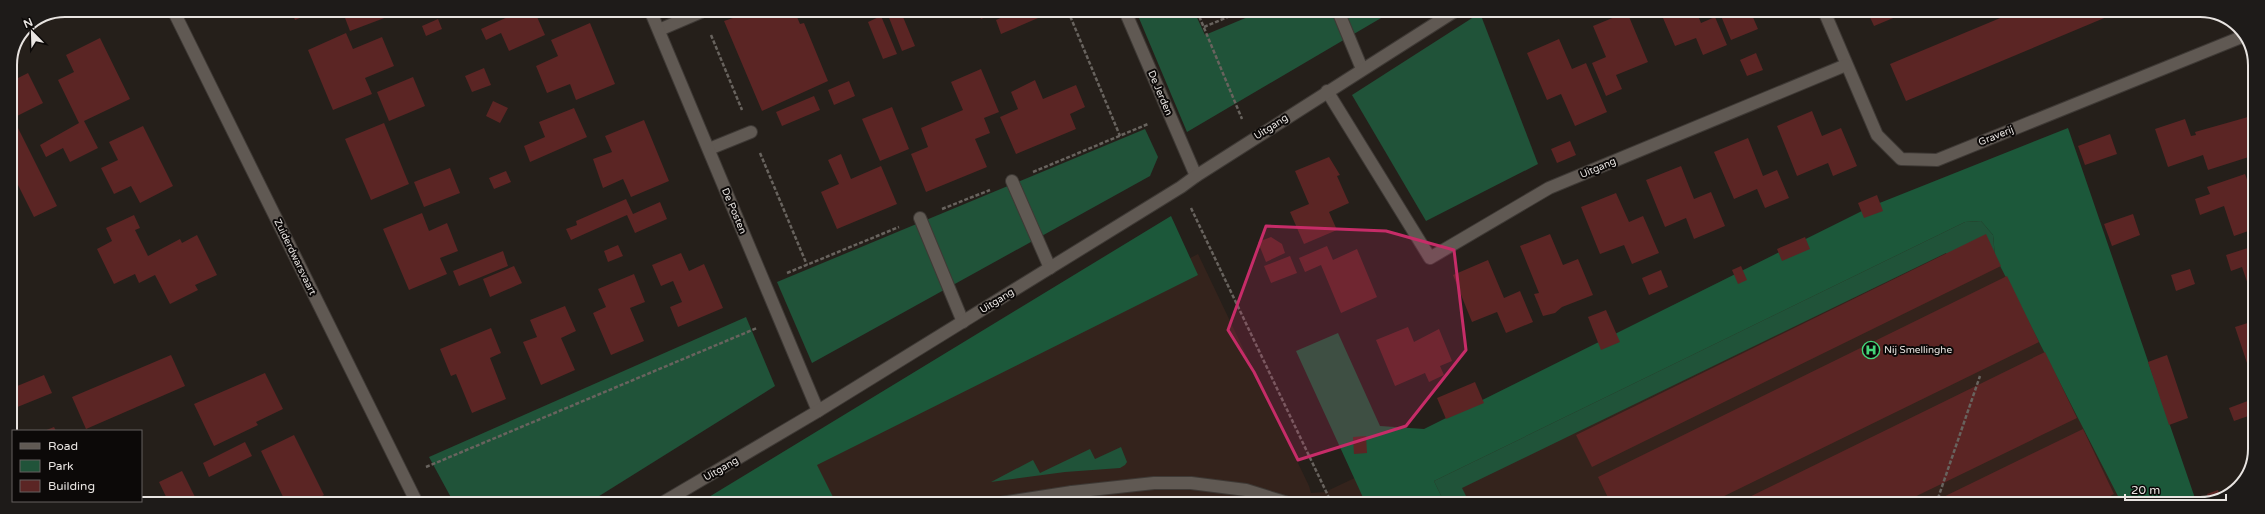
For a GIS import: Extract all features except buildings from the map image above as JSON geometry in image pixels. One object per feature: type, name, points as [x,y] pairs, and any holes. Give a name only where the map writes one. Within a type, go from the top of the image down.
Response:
[{"type":"street","name":"Zuiderdwarsvaart","points":[[176,17],[414,497]]},
{"type":"street","name":"De Posten","points":[[653,17],[818,411]]},
{"type":"street","points":[[659,30],[689,17]]},
{"type":"street","name":"De Jerden","points":[[1128,17],[1196,176]]},
{"type":"street","points":[[1340,17],[1362,69]]},
{"type":"street","name":"Uitgang","points":[[672,497],[818,411],[1181,188],[1196,176],[1441,17]]},
{"type":"street","name":"Graverij","points":[[1826,17],[1877,135],[1901,159],[1937,160],[2240,38]]},
{"type":"street","name":"Uitgang","points":[[1328,91],[1430,258],[1549,188],[1846,65]]},
{"type":"street","points":[[709,149],[751,132]]},
{"type":"street","points":[[1012,181],[1050,268]]},
{"type":"street","points":[[920,218],[963,322]]},
{"type":"street","points":[[1078,497],[1154,483],[1191,483],[1246,490],[1268,497]]},
{"type":"path","points":[[1071,17],[1120,136]]},
{"type":"path","points":[[1200,17],[1251,140]]},
{"type":"path","points":[[1204,27],[1228,17]]},
{"type":"path","points":[[764,282],[1170,115]]},
{"type":"path","points":[[1181,188],[1329,497]]},
{"type":"path","points":[[403,476],[780,318]]},
{"type":"path","points":[[1938,497],[1980,376]]},
{"type":"highlighted area","points":[[1266,226],[1386,231],[1454,250],[1466,350],[1406,426],[1298,460],[1254,372],[1228,330]]},
{"type":"shaded area","name":"Nij Smellinghe","points":[[1972,203],[2147,497],[740,497],[821,446],[1198,254],[1311,493],[1325,492],[1380,466]]},
{"type":"green space","points":[[1139,17],[1197,17],[1205,35],[1248,17],[1383,17],[1187,132]]},
{"type":"green space","points":[[1474,17],[1482,17],[1538,164],[1426,221],[1352,95]]},
{"type":"green space","points":[[2068,128],[2195,497],[2118,497],[1995,256],[1993,235],[1981,221],[1965,222],[1434,481],[1442,497],[1363,497],[1296,351],[1338,333],[1380,426],[1424,429],[1872,206]]},
{"type":"green space","points":[[1145,129],[1158,157],[1150,176],[812,363],[777,282]]},
{"type":"green space","points":[[1171,216],[1198,275],[817,465],[833,497],[709,497]]},
{"type":"green space","points":[[1981,221],[1993,235],[1995,256],[1958,275],[1946,253],[1462,488],[1466,497],[1442,497],[1434,481],[1965,222]]},
{"type":"green space","points":[[746,317],[775,386],[598,497],[451,497],[429,457]]},
{"type":"green space","points":[[1121,447],[1127,462],[1120,468],[1065,472],[991,482],[1033,460],[1040,473],[1090,449],[1095,459]]},
{"type":"place","name":"Nij Smellinghe","points":[[1871,350]]}]
